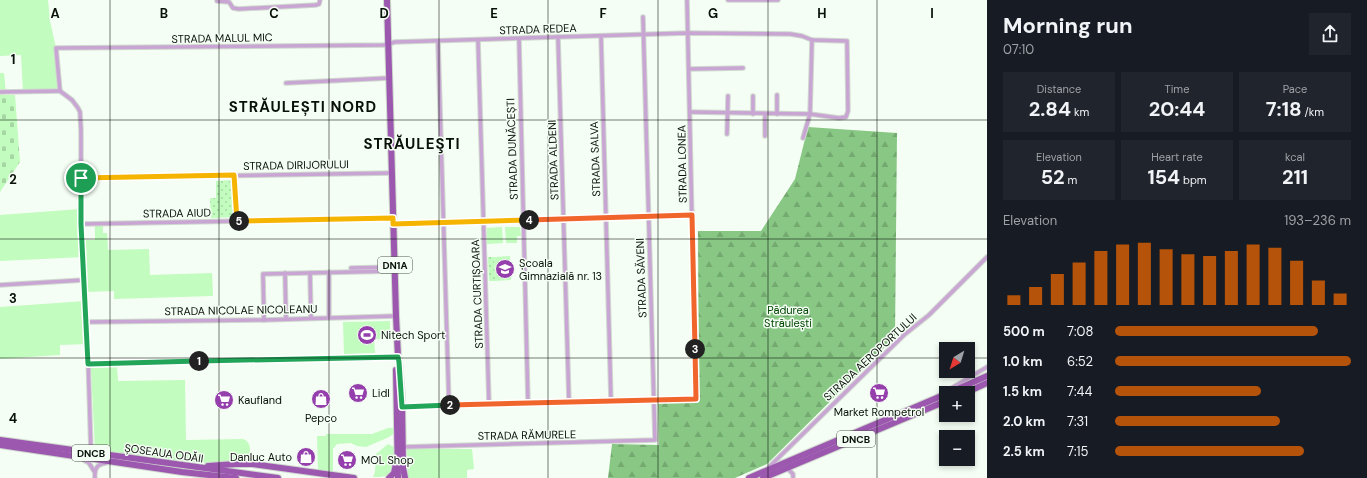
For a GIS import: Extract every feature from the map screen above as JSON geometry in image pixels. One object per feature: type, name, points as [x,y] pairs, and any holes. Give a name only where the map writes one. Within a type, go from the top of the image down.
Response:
[{"type":"main road","name":"DN1A","points":[[387,0],[396,316],[402,407],[402,447],[405,478]]},
{"type":"main road","name":"DN1A","points":[[398,357],[396,362],[398,478]]},
{"type":"main road","points":[[973,386],[987,376]]},
{"type":"main road","points":[[973,386],[987,383]]},
{"type":"main road","name":"DNCB","points":[[749,478],[939,397]]},
{"type":"main road","name":"DNCB","points":[[763,478],[939,404]]},
{"type":"main road","name":"ȘOSEAUA ODĂII","points":[[0,440],[91,453],[236,478]]},
{"type":"main road","name":"ȘOSEAUA ODĂII","points":[[0,445],[114,462],[278,478]]},
{"type":"main road","points":[[389,478],[395,470],[398,452]]},
{"type":"main road","points":[[182,469],[252,464],[354,478]]},
{"type":"main road","points":[[182,469],[209,478]]},
{"type":"street","points":[[217,2],[229,2],[234,8],[239,9],[316,5],[319,4],[320,0]]},
{"type":"street","name":"STRADA LONEA","points":[[654,400],[696,399],[687,0]]},
{"type":"street","points":[[728,0],[778,0]]},
{"type":"street","name":"STRADA SĂVENI","points":[[643,17],[655,438],[653,440]]},
{"type":"street","name":"STRADA REDEA","points":[[389,44],[688,33],[790,34],[802,36],[812,40],[847,41],[848,111],[846,117],[840,118],[810,114]]},
{"type":"street","name":"STRADA SALVA","points":[[601,36],[612,401]]},
{"type":"street","name":"STRADA ALDENI","points":[[558,37],[569,402]]},
{"type":"street","name":"STRADA DUNĂCEȘTI","points":[[518,39],[528,403]]},
{"type":"street","name":"STRADA CURTIȘOARA","points":[[478,40],[489,404]]},
{"type":"street","points":[[803,138],[810,114],[812,40]]},
{"type":"street","points":[[438,41],[449,405]]},
{"type":"street","name":"STRADA MALUL MIC","points":[[60,91],[56,48],[389,44]]},
{"type":"street","points":[[689,69],[743,68]]},
{"type":"street","points":[[286,83],[390,78]]},
{"type":"street","points":[[0,92],[60,91],[72,100],[80,112],[81,224],[87,322],[91,453]]},
{"type":"street","points":[[777,95],[777,114]]},
{"type":"street","points":[[728,96],[728,134]]},
{"type":"street","points":[[753,96],[753,114]]},
{"type":"street","points":[[690,112],[810,114]]},
{"type":"street","points":[[765,114],[765,136]]},
{"type":"street","name":"STRADA DIRIJORULUI","points":[[81,178],[392,173]]},
{"type":"street","points":[[234,175],[237,221]]},
{"type":"street","name":"STRADA AIUD","points":[[81,224],[237,221],[393,221],[444,223],[692,215]]},
{"type":"street","name":"STRADA AEROPORTULUI","points":[[766,471],[904,335],[929,314],[987,257]]},
{"type":"street","points":[[351,268],[395,269]]},
{"type":"street","points":[[264,320],[262,274],[395,269]]},
{"type":"street","points":[[329,272],[329,317]]},
{"type":"street","points":[[285,273],[286,318]]},
{"type":"street","points":[[310,273],[311,318]]},
{"type":"street","points":[[0,285],[84,280]]},
{"type":"street","name":"STRADA NICOLAE NICOLEANU","points":[[87,322],[264,320],[286,318],[396,316]]},
{"type":"street","points":[[88,364],[398,357]]},
{"type":"street","points":[[934,399],[987,367]]},
{"type":"street","points":[[402,407],[654,400]]},
{"type":"street","name":"STRADA RĂMURELE","points":[[402,447],[653,440]]},
{"type":"street","points":[[79,456],[89,463],[94,470],[95,478]]},
{"type":"street","points":[[94,470],[98,465],[114,462]]},
{"type":"street","points":[[787,468],[792,474],[793,478]]},
{"type":"green space","points":[[0,0],[48,0],[50,21],[56,48],[60,91],[23,92],[21,55],[0,56]]},
{"type":"green space","points":[[0,73],[4,73],[6,94],[0,95]]},
{"type":"green space","points":[[0,95],[15,95],[20,162],[0,192]]},
{"type":"green space","name":"Pădurea Străulești","points":[[808,127],[897,133],[895,337],[767,464],[735,478],[608,478],[612,444],[659,445],[658,402],[699,402],[698,231],[761,231],[795,179]]},
{"type":"green space","points":[[232,180],[233,217],[211,218],[210,198],[216,198],[216,181]]},
{"type":"green space","points":[[80,209],[83,257],[0,261],[0,215]]},
{"type":"green space","points":[[95,226],[103,226],[103,233],[107,233],[108,250],[149,249],[150,275],[212,273],[213,296],[114,299],[114,291],[86,292],[84,240],[95,240]]},
{"type":"green space","points":[[502,227],[503,243],[487,244],[487,228]]},
{"type":"green space","points":[[505,227],[520,227],[521,236],[517,236],[517,243],[506,243]]},
{"type":"green space","points":[[510,256],[511,280],[495,281],[494,257]]},
{"type":"green space","points":[[488,257],[494,257],[495,281],[489,281]]},
{"type":"green space","points":[[85,301],[88,344],[60,345],[60,355],[0,359],[0,307]]},
{"type":"green space","name":"Nitech Sport","points":[[390,321],[390,339],[374,339],[375,353],[344,354],[343,322]]},
{"type":"green space","points":[[117,367],[118,381],[185,380],[186,440],[243,439],[248,442],[250,446],[249,457],[239,461],[200,463],[95,450],[91,368]]},
{"type":"green space","points":[[388,428],[394,429],[393,434],[366,447],[357,446],[351,443],[337,444],[333,449],[333,473],[318,470],[317,436],[326,436],[326,434],[372,434]]},
{"type":"green space","points":[[388,444],[394,447],[392,470],[386,476],[373,477],[375,472],[376,454]]},
{"type":"green space","points":[[407,449],[472,449],[474,469],[467,470],[467,478],[408,478]]},
{"type":"place","name":"Școala Gimnazială nr. 13","points":[[505,269]]},
{"type":"place","name":"Nitech Sport","points":[[367,335]]},
{"type":"place","name":"Lidl","points":[[358,393]]},
{"type":"place","name":"Market Rompetrol","points":[[879,393]]},
{"type":"place","name":"Pepco","points":[[321,399]]},
{"type":"place","name":"Kaufland","points":[[224,400]]},
{"type":"place","name":"Danluc Auto","points":[[306,457]]},
{"type":"place","name":"MOL Shop","points":[[347,460]]},
{"type":"district","name":"STRĂULEȘTI NORD","points":[[303,107]]},
{"type":"district","name":"STRĂULEŞTI","points":[[412,144]]},
{"type":"route","points":[[234,175],[237,221],[393,218],[393,224],[692,215],[696,399],[402,407],[398,357],[88,364],[81,224],[81,178],[234,175]]}]
